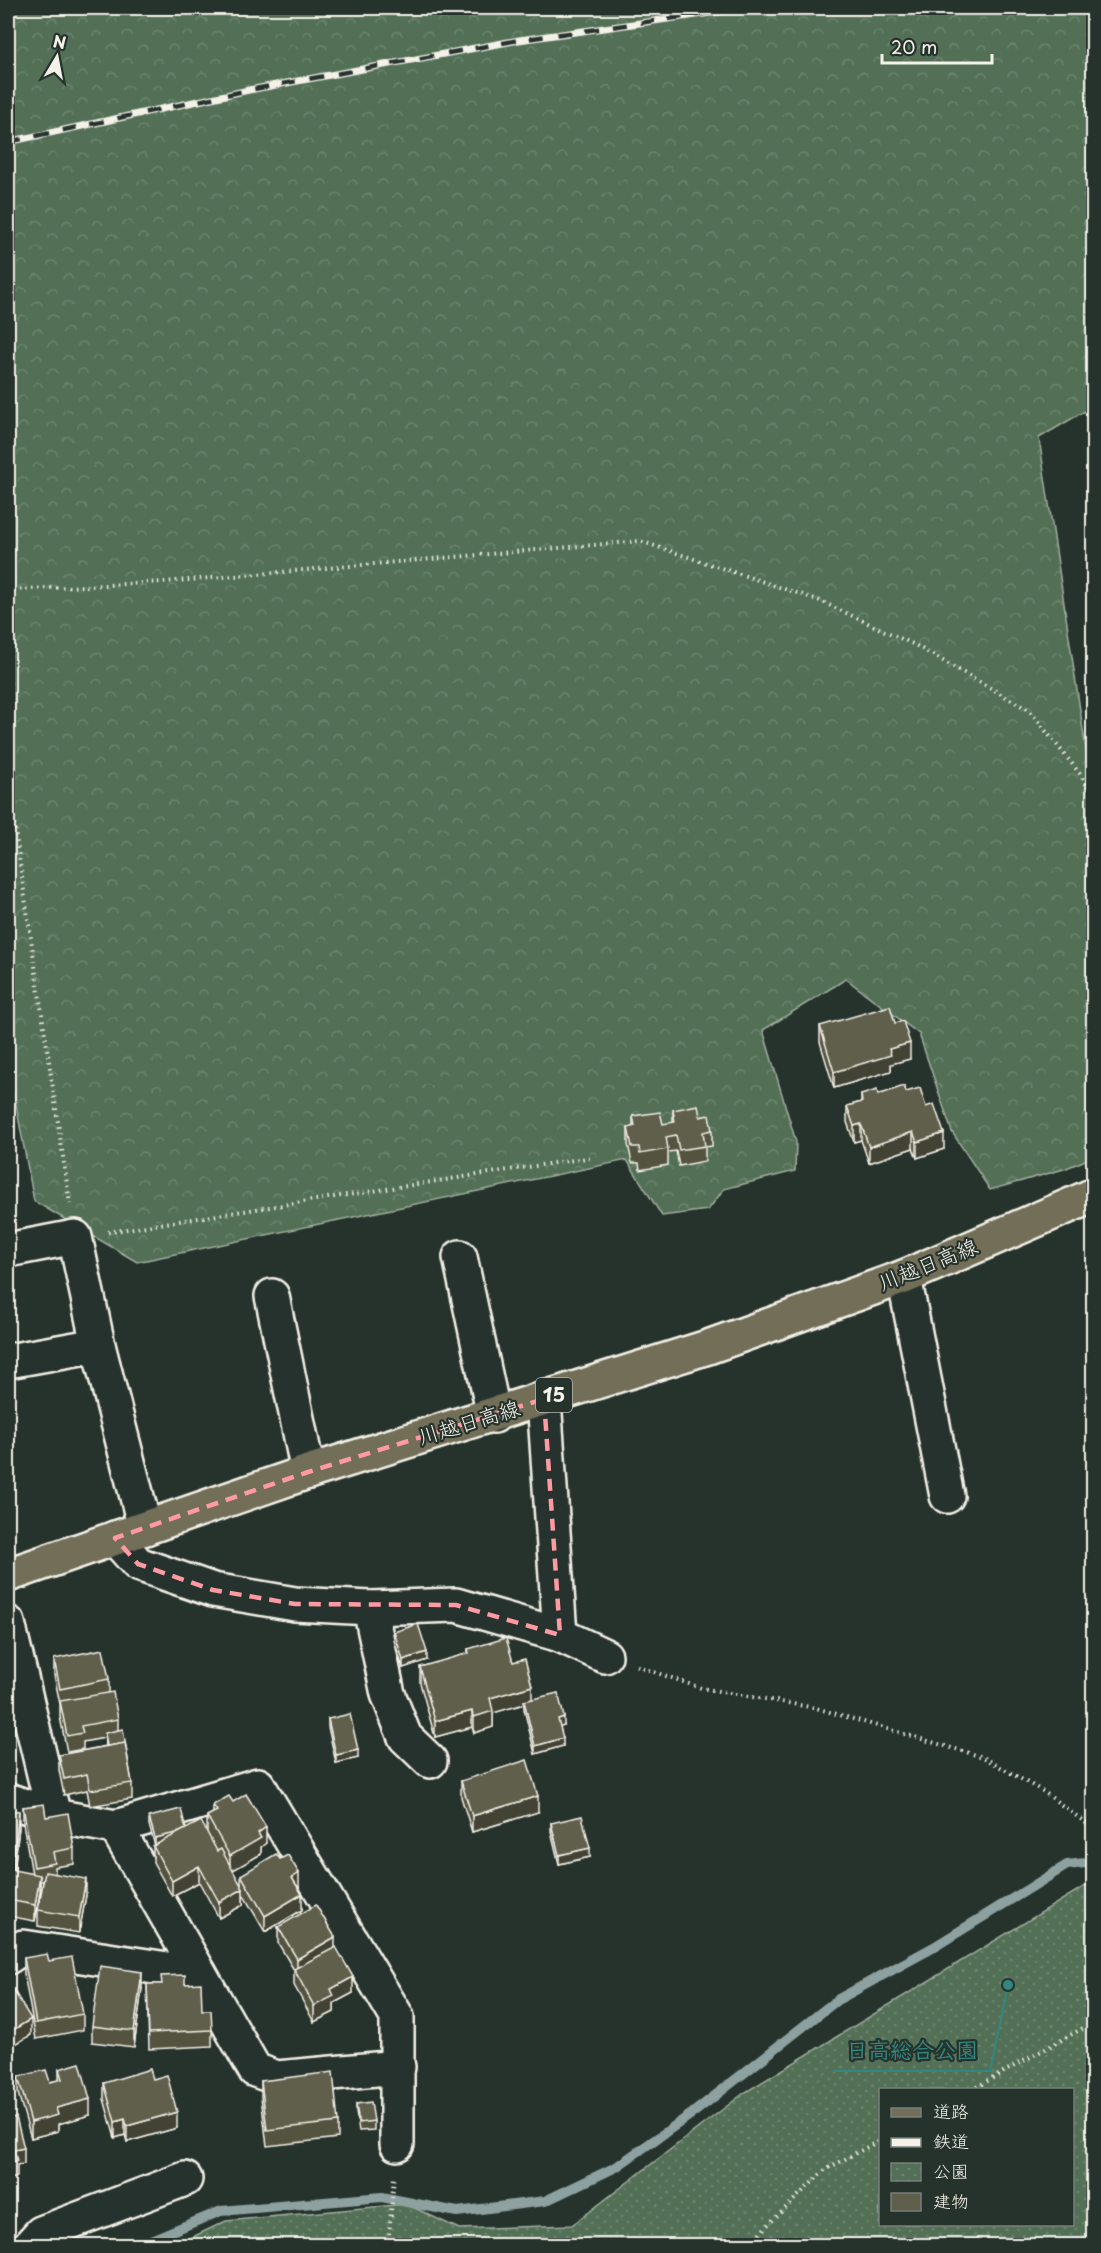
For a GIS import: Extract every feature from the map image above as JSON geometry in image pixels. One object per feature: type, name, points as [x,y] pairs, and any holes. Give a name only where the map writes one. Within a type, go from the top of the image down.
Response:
[{"type":"main road","name":"川越日高線","points":[[8,1575],[308,1472],[494,1416],[708,1347],[904,1277],[1094,1195]]},
{"type":"street","points":[[8,1250],[75,1237],[98,1345],[145,1528]]},
{"type":"street","points":[[460,1257],[494,1416]]},
{"type":"street","points":[[904,1277],[947,1496]]},
{"type":"street","points":[[272,1296],[308,1472]]},
{"type":"street","points":[[8,1361],[98,1345]]},
{"type":"street","points":[[544,1399],[560,1635]]},
{"type":"street","points":[[115,1538],[138,1564],[213,1590],[295,1604],[370,1608],[456,1605],[560,1635],[605,1656]]},
{"type":"street","points":[[370,1608],[388,1694],[405,1737],[430,1761]]},
{"type":"street","points":[[8,1623],[54,1816]]},
{"type":"street","points":[[8,1800],[54,1816],[116,1827],[258,1785],[397,2017],[397,2144]]},
{"type":"street","points":[[116,1827],[255,2070],[277,2078],[398,2067]]},
{"type":"street","points":[[8,1958],[23,1947],[200,1974]]},
{"type":"street","points":[[29,2246],[41,2233],[185,2179]]},
{"type":"path","points":[[8,590],[165,582],[640,541],[818,600],[915,645],[1029,710],[1081,775],[1094,799]]},
{"type":"path","points":[[8,783],[75,1237],[594,1157]]},
{"type":"path","points":[[605,1656],[701,1688],[816,1708],[983,1757],[1044,1792],[1094,1828]]},
{"type":"path","points":[[975,2088],[1094,2022]]},
{"type":"path","points":[[747,2246],[825,2170],[879,2141]]},
{"type":"path","points":[[388,2244],[397,2144]]},
{"type":"highlighted area","points":[[544,1399],[560,1635],[456,1605],[295,1604],[213,1590],[138,1564],[115,1538],[308,1472]]},
{"type":"green space","points":[[8,8],[1093,8],[1093,410],[1083,412],[1039,438],[1093,796],[1093,1157],[1064,1169],[990,1190],[952,1132],[919,1034],[846,979],[763,1030],[796,1142],[795,1171],[724,1189],[708,1210],[662,1216],[627,1160],[137,1262],[34,1201],[8,1062]]},
{"type":"green space","points":[[1093,1881],[1093,2245],[176,2245],[226,2221],[406,2204],[459,2229],[572,2225],[744,2093]]},
{"type":"building","points":[[890,1006],[895,1023],[903,1021],[910,1043],[889,1049],[891,1055],[834,1072],[820,1026]]},
{"type":"building","points":[[904,1086],[906,1092],[920,1088],[926,1107],[934,1104],[944,1133],[917,1142],[913,1132],[869,1147],[861,1124],[854,1126],[847,1106],[862,1102],[861,1095],[877,1090],[878,1095]]},
{"type":"building","points":[[698,1105],[700,1117],[709,1115],[712,1130],[703,1132],[705,1146],[679,1150],[676,1135],[666,1137],[668,1149],[640,1154],[639,1147],[632,1147],[628,1128],[635,1126],[633,1116],[660,1112],[663,1124],[675,1122],[673,1110]]},
{"type":"building","points":[[418,1624],[427,1652],[403,1660],[394,1632]]},
{"type":"building","points":[[506,1638],[513,1662],[525,1659],[532,1686],[490,1698],[493,1711],[474,1717],[472,1711],[435,1721],[420,1667],[469,1653],[468,1649]]},
{"type":"building","points":[[103,1649],[109,1679],[60,1689],[54,1659]]},
{"type":"building","points":[[113,1692],[118,1719],[81,1726],[83,1733],[67,1736],[60,1701]]},
{"type":"building","points":[[558,1693],[564,1717],[558,1719],[563,1738],[535,1746],[524,1701]]},
{"type":"building","points":[[350,1714],[358,1750],[336,1755],[328,1719]]},
{"type":"building","points":[[123,1729],[126,1747],[125,1743],[107,1746],[105,1733]]},
{"type":"building","points":[[125,1743],[132,1783],[90,1790],[87,1774],[64,1779],[59,1755]]},
{"type":"building","points":[[527,1760],[538,1796],[472,1816],[461,1781]]},
{"type":"building","points":[[246,1794],[266,1827],[258,1833],[261,1838],[230,1856],[207,1816],[217,1811],[213,1805],[229,1796],[233,1802]]},
{"type":"building","points":[[44,1804],[46,1817],[68,1813],[74,1848],[53,1852],[55,1863],[34,1867],[23,1807]]},
{"type":"building","points":[[181,1809],[186,1829],[155,1838],[149,1817]]},
{"type":"building","points":[[8,1810],[19,1811],[13,1863],[8,1862]]},
{"type":"building","points":[[582,1816],[590,1848],[559,1855],[551,1823]]},
{"type":"building","points":[[201,1821],[217,1851],[221,1849],[243,1889],[219,1902],[199,1866],[172,1881],[153,1846]]},
{"type":"building","points":[[276,1854],[280,1859],[288,1855],[299,1873],[292,1878],[302,1894],[265,1916],[241,1875]]},
{"type":"building","points":[[8,1869],[40,1875],[35,1905],[8,1900]]},
{"type":"building","points":[[45,1872],[86,1879],[79,1917],[38,1910]]},
{"type":"building","points":[[316,1905],[335,1937],[297,1959],[278,1927]]},
{"type":"building","points":[[336,1947],[353,1977],[331,1989],[334,1996],[314,2006],[294,1969]]},
{"type":"building","points":[[47,1954],[49,1961],[72,1957],[83,2014],[36,2023],[24,1958]]},
{"type":"building","points":[[100,1966],[142,1972],[134,2031],[92,2026]]},
{"type":"building","points":[[185,1975],[185,1984],[201,1983],[202,2010],[211,2010],[212,2030],[149,2033],[147,1984],[162,1984],[161,1976]]},
{"type":"building","points":[[8,1981],[31,2019],[8,2033]]},
{"type":"building","points":[[80,2063],[90,2099],[56,2108],[58,2115],[31,2122],[18,2077],[46,2070],[50,2082],[62,2079],[59,2069]]},
{"type":"building","points":[[150,2069],[153,2079],[167,2075],[177,2112],[127,2126],[125,2119],[115,2122],[104,2083]]},
{"type":"building","points":[[333,2072],[338,2122],[267,2130],[261,2081]]},
{"type":"building","points":[[371,2102],[374,2121],[359,2123],[356,2104]]},
{"type":"building","points":[[16,2117],[24,2148],[14,2150],[17,2161],[8,2164],[8,2119]]},
{"type":"waterway","points":[[136,2246],[221,2211],[382,2197],[457,2212],[545,2201],[616,2167],[693,2113],[837,2000],[934,1947],[1067,1865],[1094,1862]]},
{"type":"railway","points":[[8,142],[249,90],[519,40],[746,8]]},
{"type":"place","name":"日高総合公園","points":[[1008,1985]]}]
